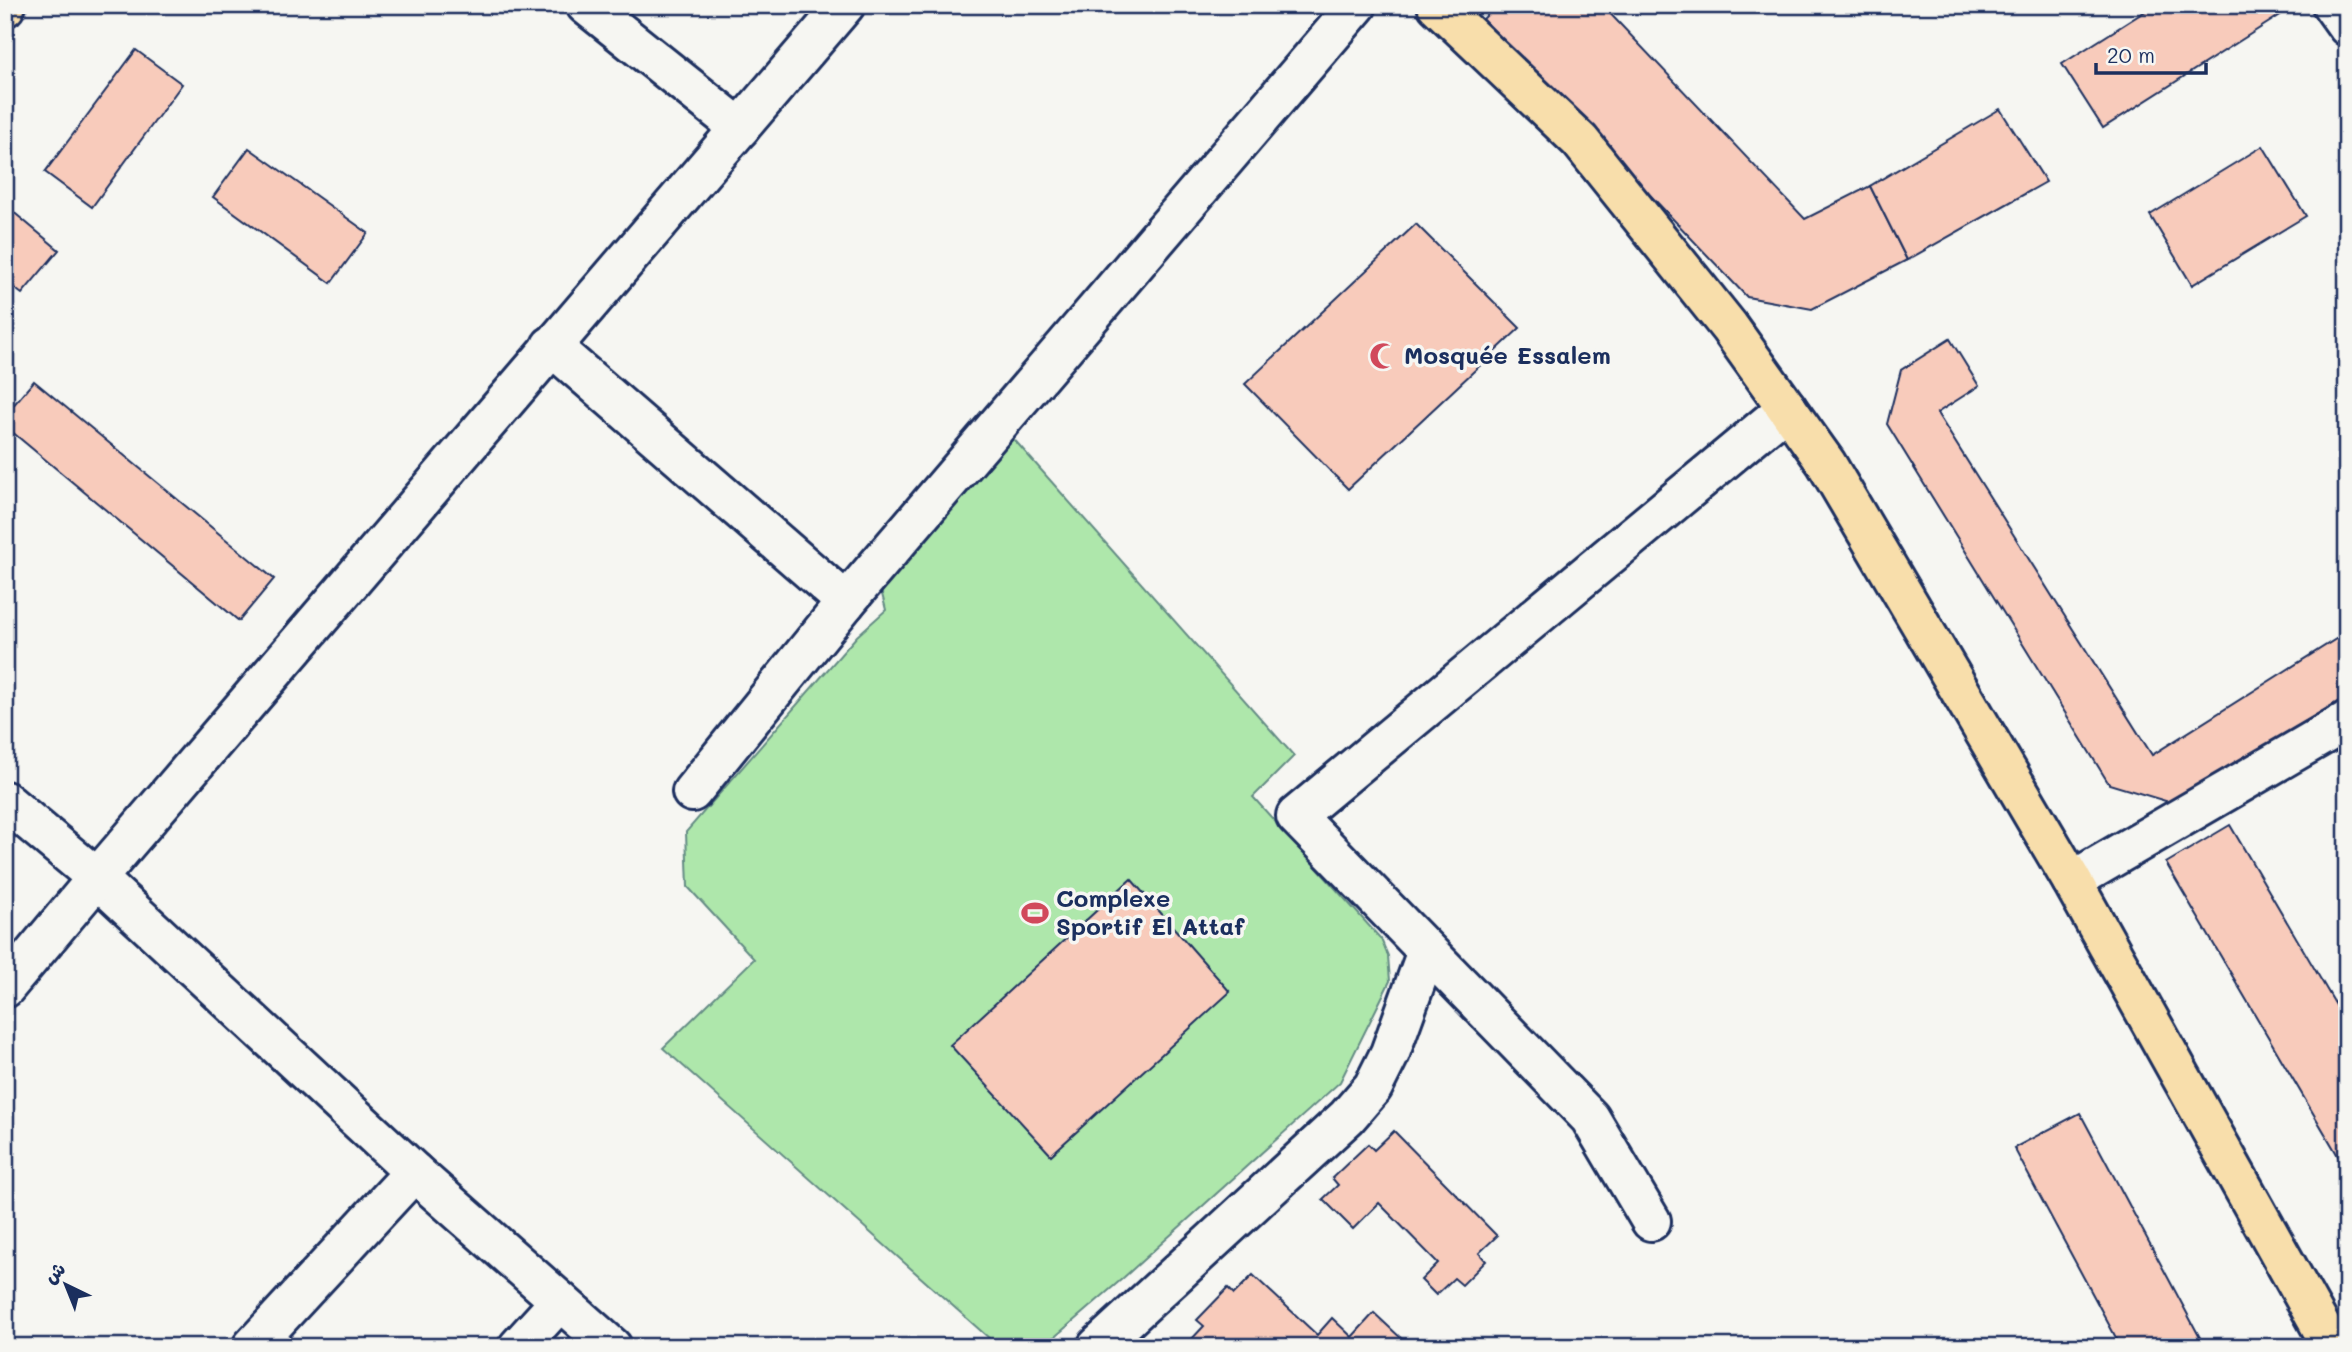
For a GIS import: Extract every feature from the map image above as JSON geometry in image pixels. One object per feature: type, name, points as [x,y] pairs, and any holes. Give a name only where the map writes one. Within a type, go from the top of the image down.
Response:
[{"type":"main road","points":[[1437,5],[1580,141],[1730,327],[1826,463],[2072,881],[2332,1347]]},
{"type":"street","points":[[586,5],[740,128]]},
{"type":"street","points":[[5,988],[845,5]]},
{"type":"street","points":[[692,792],[846,602],[1357,5]]},
{"type":"street","points":[[2332,5],[2347,26]]},
{"type":"street","points":[[551,346],[846,602]]},
{"type":"street","points":[[1651,1221],[1590,1118],[1296,816],[1787,408]]},
{"type":"street","points":[[2072,881],[2347,721]]},
{"type":"street","points":[[5,801],[97,878],[414,1172],[612,1347]]},
{"type":"street","points":[[1097,1347],[1347,1117],[1373,1087],[1390,1053],[1427,951]]},
{"type":"street","points":[[252,1347],[414,1172]]},
{"type":"street","points":[[518,1347],[560,1301]]},
{"type":"green space","name":"Complexe Sportif El Attaf","points":[[1011,436],[1294,756],[1253,797],[1381,939],[1388,956],[1390,981],[1340,1082],[1043,1347],[999,1347],[663,1048],[754,959],[688,887],[686,832],[857,636],[886,610],[881,590]]},
{"type":"building","points":[[1497,5],[1602,5],[1805,219],[1870,186],[1907,260],[1812,309],[1747,297],[1483,19]]},
{"type":"building","points":[[2155,5],[2277,5],[2282,14],[2103,128],[2062,64]]},
{"type":"building","points":[[136,50],[182,84],[92,207],[45,172]]},
{"type":"building","points":[[2000,109],[2046,182],[1907,260],[1870,186]]},
{"type":"building","points":[[2263,146],[2306,216],[2192,285],[2150,215]]},
{"type":"building","points":[[249,148],[368,233],[331,283],[213,197]]},
{"type":"building","points":[[5,205],[59,250],[22,294],[5,281]]},
{"type":"building","name":"Mosquée Essalem","points":[[1416,224],[1520,328],[1348,489],[1245,384]]},
{"type":"building","points":[[1950,339],[1979,386],[1937,413],[2152,755],[2347,632],[2347,696],[2172,803],[2109,784],[1887,424],[1901,370]]},
{"type":"building","points":[[34,381],[274,579],[239,621],[5,426],[5,415]]},
{"type":"building","points":[[2230,825],[2347,1024],[2347,1171],[2166,863]]},
{"type":"building","points":[[1131,879],[1230,992],[1051,1155],[950,1045]]},
{"type":"building","points":[[2080,1113],[2205,1347],[2121,1347],[2014,1148]]},
{"type":"building","points":[[1394,1131],[1497,1236],[1479,1253],[1486,1261],[1462,1285],[1454,1278],[1436,1295],[1421,1280],[1438,1263],[1379,1203],[1353,1229],[1323,1199],[1338,1185],[1332,1178],[1368,1144],[1374,1150]]},
{"type":"building","points":[[1253,1275],[1317,1335],[1332,1318],[1352,1337],[1374,1313],[1403,1340],[1397,1347],[1193,1347],[1189,1342],[1204,1326],[1197,1320],[1228,1288],[1234,1294]]},
{"type":"place","name":"Mosquée Essalem","points":[[1383,356]]},
{"type":"place","name":"Complexe Sportif El Attaf","points":[[1035,913]]}]
